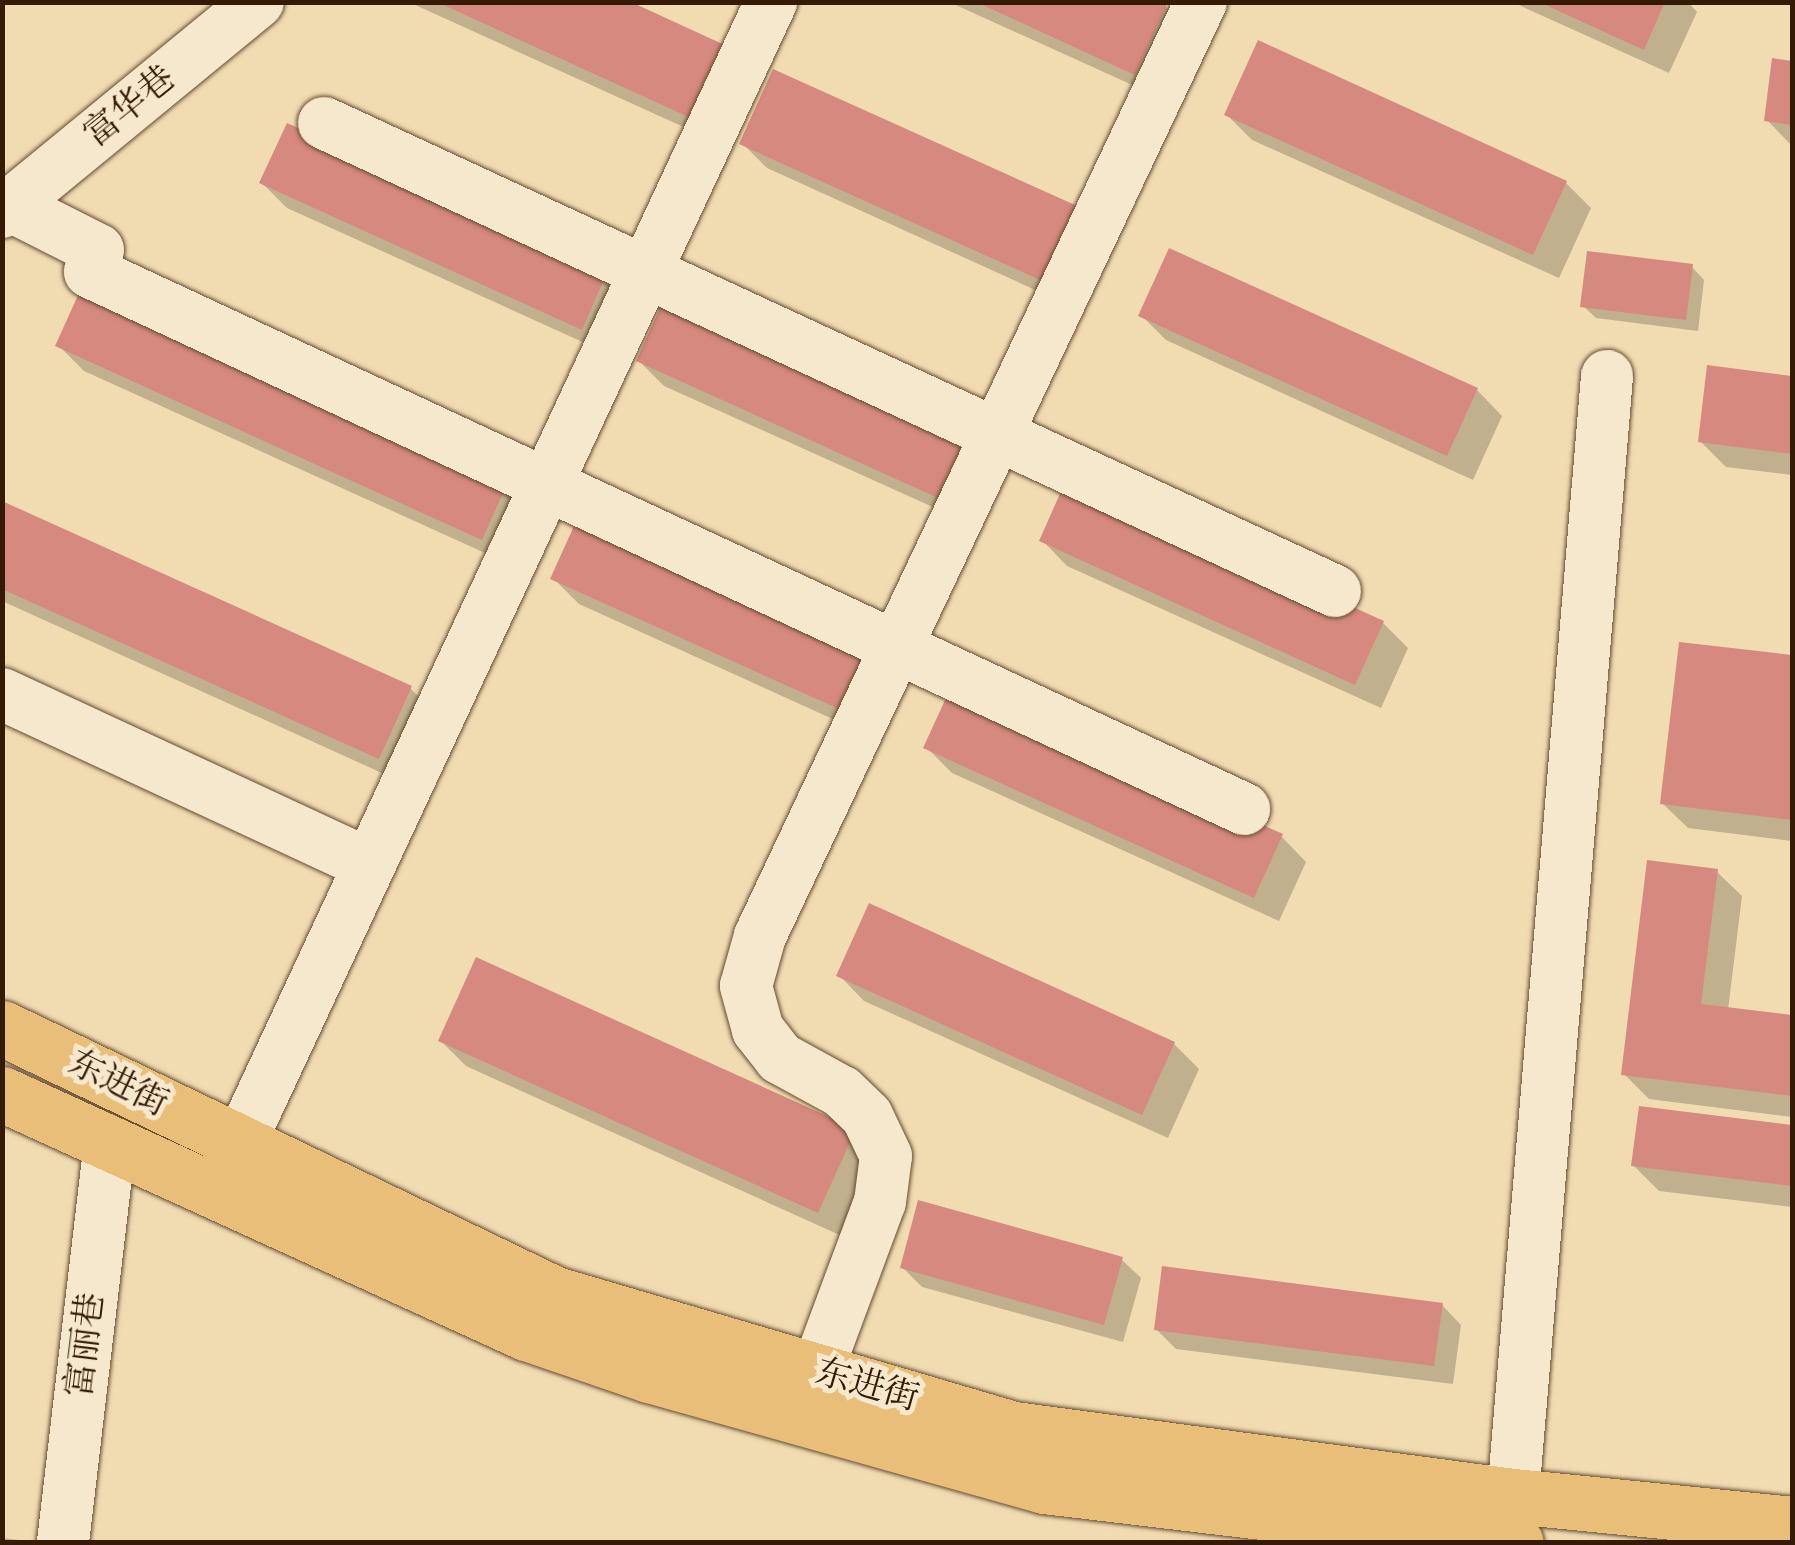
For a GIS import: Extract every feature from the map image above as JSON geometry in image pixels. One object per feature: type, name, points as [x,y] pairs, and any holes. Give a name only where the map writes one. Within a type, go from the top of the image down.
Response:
[{"type":"main road","name":"东进街","points":[[2,1028],[555,1294],[1014,1429],[1484,1522]]},
{"type":"main road","name":"东进街","points":[[2,1094],[109,1148],[526,1333],[668,1380],[1044,1486],[1484,1522],[1792,1524]]},
{"type":"street","name":"富华巷","points":[[7,209],[258,2]]},
{"type":"street","points":[[240,1142],[641,271],[771,2]]},
{"type":"street","points":[[816,1371],[880,1202],[886,1156],[855,1104],[780,1058],[758,1030],[746,986],[760,936],[1201,2]]},
{"type":"street","points":[[324,123],[1335,590]]},
{"type":"street","points":[[7,209],[98,250],[90,272],[898,644],[1244,809]]},
{"type":"street","points":[[1484,1522],[1606,376]]},
{"type":"street","points":[[2,694],[368,864]]},
{"type":"street","name":"富丽巷","points":[[63,1542],[109,1148]]},
{"type":"building","points":[[437,2],[631,2],[729,47],[695,120]]},
{"type":"building","points":[[976,2],[1168,2],[1135,75]]},
{"type":"building","points":[[1539,2],[1665,2],[1644,50]]},
{"type":"building","points":[[1258,40],[1567,181],[1533,255],[1224,115]]},
{"type":"building","points":[[1772,58],[1792,61],[1792,125],[1764,121]]},
{"type":"building","points":[[773,69],[1084,209],[1049,284],[739,144]]},
{"type":"building","points":[[287,123],[609,268],[582,330],[259,183]]},
{"type":"building","points":[[1169,248],[1478,388],[1447,456],[1138,316]]},
{"type":"building","points":[[1587,251],[1693,264],[1686,320],[1580,307]]},
{"type":"building","points":[[84,282],[511,475],[482,540],[55,346]]},
{"type":"building","points":[[664,299],[977,440],[949,503],[636,361]]},
{"type":"building","points":[[1707,365],[1792,376],[1792,454],[1698,442]]},
{"type":"building","points":[[1067,478],[1384,621],[1355,685],[1039,541]]},
{"type":"building","points":[[2,501],[412,686],[379,759],[2,589]]},
{"type":"building","points":[[579,515],[870,646],[841,710],[550,579]]},
{"type":"building","points":[[1679,642],[1792,655],[1792,820],[1660,804]]},
{"type":"building","points":[[952,685],[1283,834],[1254,898],[923,748]]},
{"type":"building","points":[[1647,860],[1718,869],[1701,1004],[1792,1015],[1792,1096],[1621,1075]]},
{"type":"building","points":[[869,903],[1175,1042],[1142,1115],[836,976]]},
{"type":"building","points":[[476,957],[856,1129],[818,1213],[438,1041]]},
{"type":"building","points":[[1639,1106],[1792,1125],[1792,1186],[1631,1166]]},
{"type":"building","points":[[918,1200],[1123,1257],[1104,1325],[900,1268]]},
{"type":"building","points":[[1162,1266],[1443,1303],[1434,1366],[1154,1330]]}]
